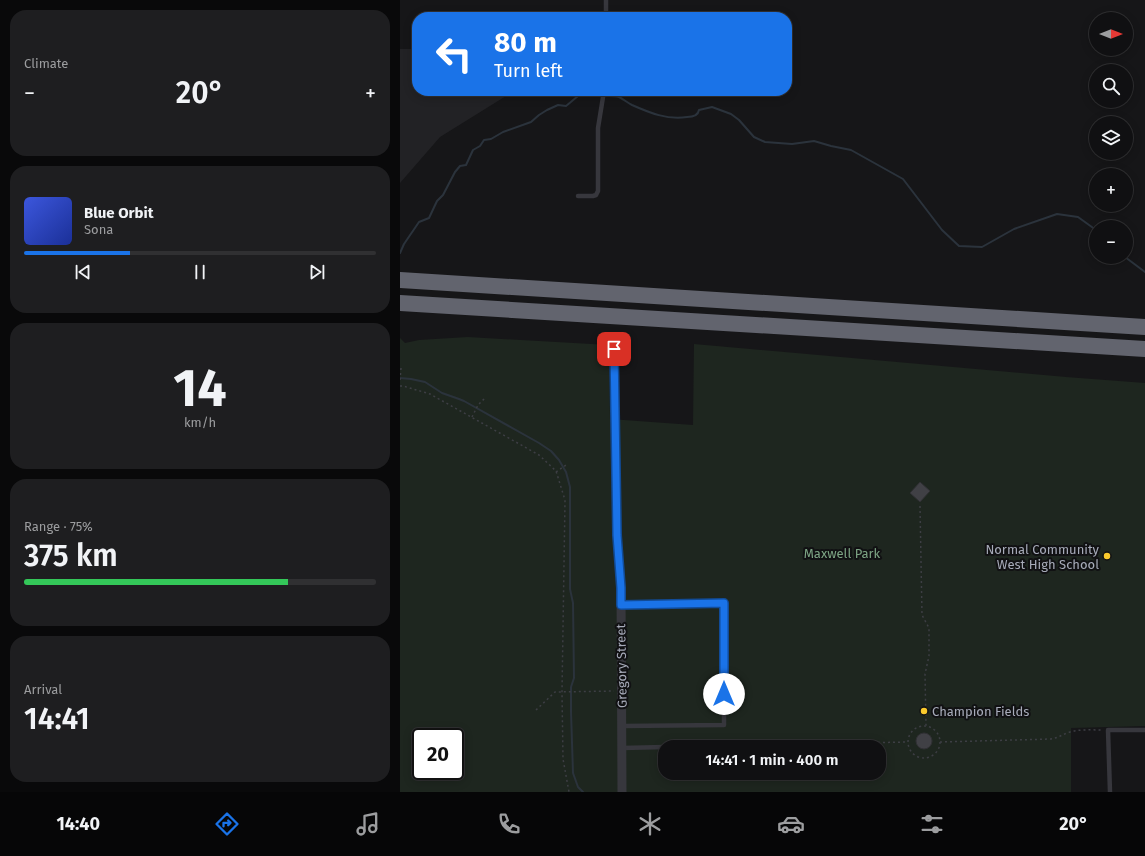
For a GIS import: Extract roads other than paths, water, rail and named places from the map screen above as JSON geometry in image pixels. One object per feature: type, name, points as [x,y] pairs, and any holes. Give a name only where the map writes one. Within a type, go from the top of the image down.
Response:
[{"type":"highway","points":[[400,280],[1145,327]]},
{"type":"highway","points":[[400,303],[1145,349]]},
{"type":"street","name":"Gregory Street","points":[[621,588],[622,792]]},
{"type":"lane","points":[[606,0],[606,12]]},
{"type":"lane","points":[[578,196],[593,196],[596,195],[598,191],[598,128],[603,96]]},
{"type":"lane","name":"Gregory Street","points":[[614,349],[617,535],[621,588]]},
{"type":"lane","points":[[621,605],[724,603],[724,725],[622,726]]},
{"type":"lane","points":[[1110,792],[1108,730],[1145,730]]},
{"type":"lane","points":[[622,748],[658,747]]},
{"type":"waterway","points":[[400,253],[404,244],[419,222],[429,218],[437,201],[443,195],[455,172],[460,166],[466,165],[473,150],[480,146],[484,140],[491,139],[503,132],[531,122],[539,115],[558,105],[566,106],[578,96]]},
{"type":"waterway","points":[[609,96],[619,97],[632,105],[652,113],[672,118],[693,116],[696,115],[699,110],[712,107],[731,114],[739,120],[754,137],[765,142],[792,144],[814,141],[851,150],[903,179],[942,230],[959,246],[982,247],[1014,229],[1057,214],[1078,217],[1089,225]]},
{"type":"waterway","points":[[1133,263],[1145,272]]},
{"type":"waterway","points":[[400,378],[425,382],[442,393],[464,401],[539,443],[551,451],[559,460],[566,472],[570,487],[570,589],[573,603],[574,678],[571,687],[573,773],[578,787],[583,792]]},
{"type":"place","name":"Normal Community West High School","points":[[1107,556]]},
{"type":"place","name":"Champion Fields","points":[[924,711]]},
{"type":"park label","name":"Maxwell Park","points":[[842,553]]}]
